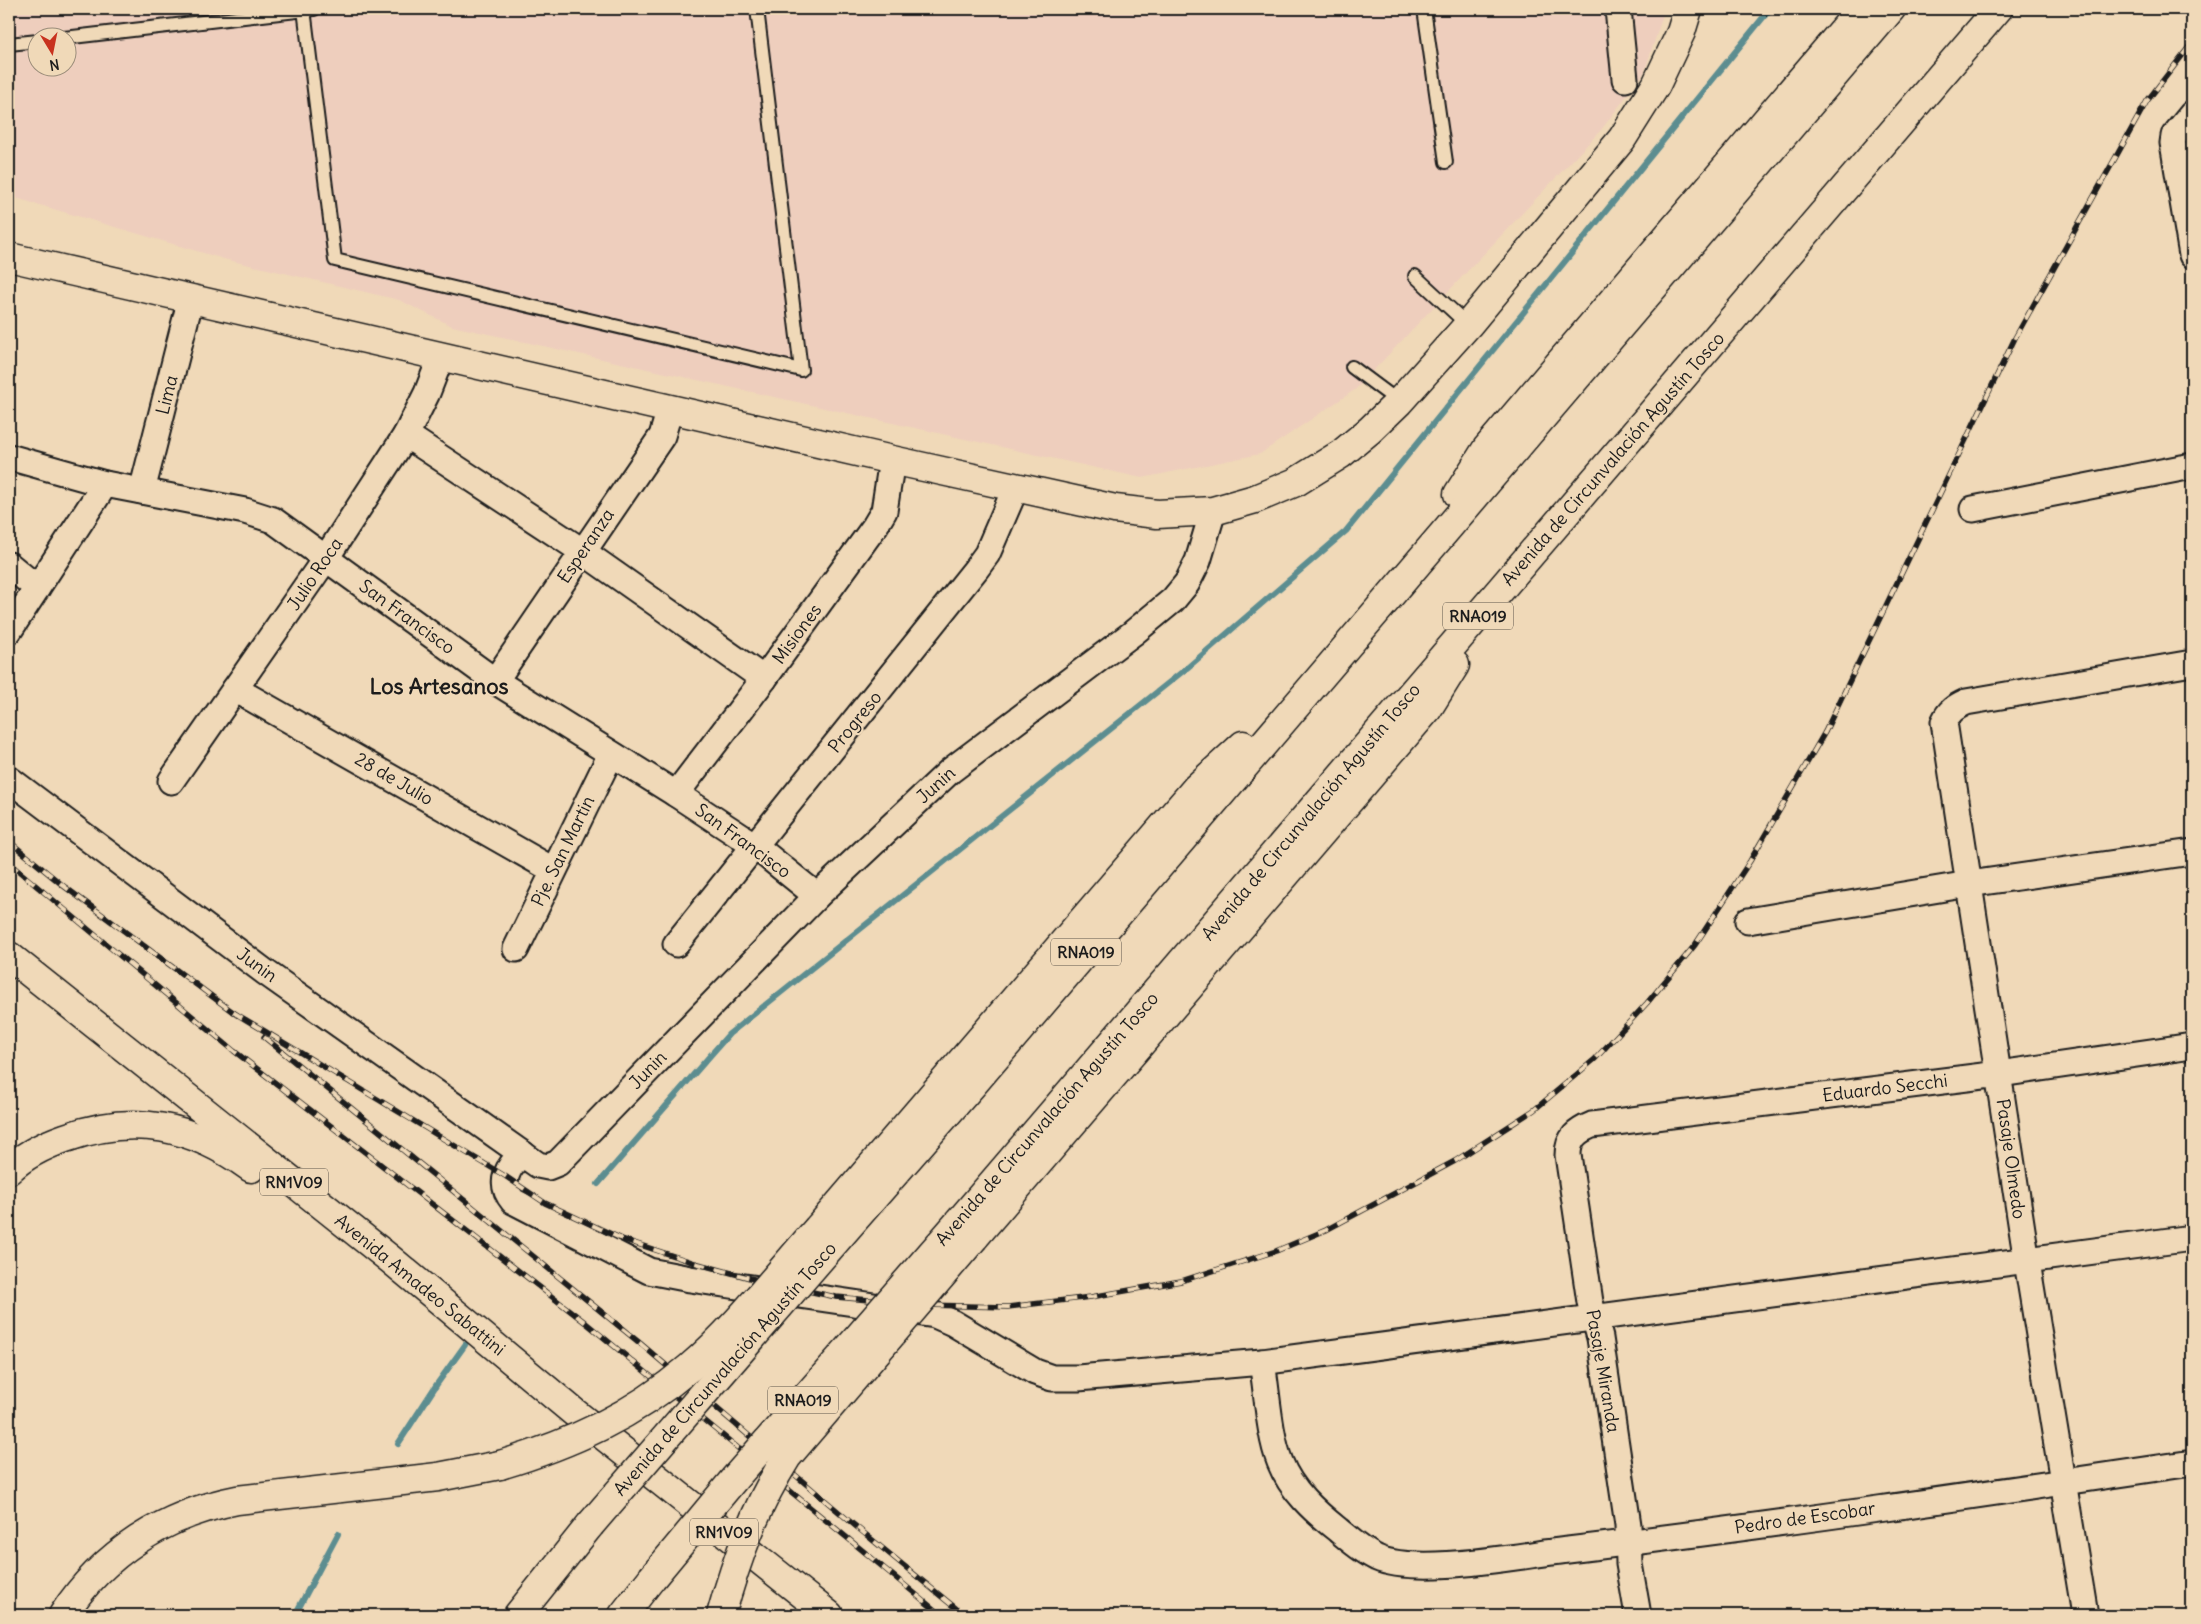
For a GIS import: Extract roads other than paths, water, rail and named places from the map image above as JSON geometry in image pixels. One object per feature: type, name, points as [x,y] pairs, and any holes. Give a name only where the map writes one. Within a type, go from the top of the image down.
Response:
[{"type":"main road","points":[[9,257],[892,460],[1115,509],[1157,514],[1213,510],[1255,499],[1296,482],[1341,454],[1399,402],[1468,325],[1632,126],[1670,58],[1688,9]]},
{"type":"main road","points":[[1399,585],[1488,448],[1861,9]]},
{"type":"main road","name":"Avenida de Circunvalación Agustín Tosco","points":[[518,1615],[826,1236],[974,1083],[1891,9]]},
{"type":"main road","name":"Avenida de Circunvalación Agustín Tosco","points":[[623,1615],[735,1478],[965,1231],[1506,583],[1998,9]]},
{"type":"main road","name":"Avenida Amadeo Sabattini","points":[[9,956],[382,1253],[575,1413],[829,1615]]},
{"type":"main road","points":[[9,1170],[34,1151],[82,1131],[107,1127],[156,1125],[178,1130],[202,1139],[225,1150],[249,1167],[442,1324],[575,1413]]},
{"type":"main road","points":[[721,1615],[748,1531],[773,1480],[787,1457],[965,1231]]},
{"type":"main road","points":[[63,1615],[105,1565],[140,1537],[185,1514],[212,1505],[237,1500],[438,1477],[500,1465],[535,1455],[586,1435],[671,1382],[705,1354],[826,1236]]},
{"type":"main road","points":[[619,1448],[754,1576],[804,1615]]},
{"type":"street","points":[[1618,9],[1625,79]]},
{"type":"street","points":[[2191,240],[2173,143],[2174,136],[2192,114]]},
{"type":"street","name":"Lima","points":[[142,491],[191,298]]},
{"type":"street","name":"Julio Roca","points":[[171,781],[326,558],[406,434],[427,393],[441,357]]},
{"type":"street","name":"Esperanza","points":[[495,681],[662,436],[670,409]]},
{"type":"street","points":[[406,434],[582,551],[764,679]]},
{"type":"street","name":"San Francisco","points":[[9,457],[105,484],[245,512],[273,520],[495,681],[676,794],[755,846],[817,896]]},
{"type":"street","name":"Misiones","points":[[676,794],[764,679],[876,526],[884,511],[892,460]]},
{"type":"street","points":[[1973,509],[2192,466]]},
{"type":"street","points":[[9,631],[105,484]]},
{"type":"street","name":"Progreso","points":[[676,944],[976,569],[987,554],[1016,487]]},
{"type":"street","name":"Junin","points":[[9,779],[266,972],[538,1165],[548,1167],[558,1163],[817,896],[950,771],[1133,633],[1173,600],[1187,583],[1198,561],[1213,510]]},
{"type":"street","points":[[9,565],[37,588]]},
{"type":"street","name":"Pasaje Olmedo","points":[[2085,1615],[2027,1262],[1944,733],[1944,722],[1948,714],[1956,706],[1966,702],[2192,663]]},
{"type":"street","name":"28 de Julio","points":[[235,689],[553,870]]},
{"type":"street","name":"Pje. San Martin","points":[[516,949],[611,754]]},
{"type":"street","points":[[1748,921],[1969,884],[2192,852]]},
{"type":"street","name":"Eduardo Secchi","points":[[1577,1130],[1592,1125],[1998,1074],[2192,1046]]},
{"type":"street","name":"Pasaje Miranda","points":[[1577,1130],[1568,1145],[1568,1155],[1594,1318],[1600,1338],[1628,1525],[1629,1564],[1638,1615]]},
{"type":"street","points":[[523,1154],[512,1162],[505,1176],[505,1189],[513,1201],[649,1272],[929,1313],[954,1323],[1035,1372],[1052,1378],[1078,1378],[1262,1362],[2027,1262],[2192,1238]]},
{"type":"street","name":"Pedro de Escobar","points":[[1262,1362],[1275,1446],[1286,1474],[1302,1499],[1326,1521],[1366,1552],[1392,1562],[1417,1565],[1438,1565],[1628,1543],[2062,1483],[2192,1463]]},
{"type":"lane","points":[[78,36],[307,9],[334,260],[801,370],[757,9]]},
{"type":"lane","points":[[1424,9],[1446,162]]},
{"type":"lane","points":[[9,44],[28,41]]},
{"type":"lane","points":[[1415,276],[1468,325]]},
{"type":"lane","points":[[1352,367],[1399,402]]},
{"type":"waterway","points":[[598,1184],[729,1034],[1187,668],[1346,531],[1770,9]]},
{"type":"waterway","points":[[398,1444],[465,1345]]},
{"type":"waterway","points":[[295,1615],[338,1534]]},
{"type":"railway","points":[[233,1012],[505,1176],[545,1203],[622,1239],[695,1263],[761,1281],[836,1297],[925,1305],[1008,1307],[1091,1297],[1181,1281],[1276,1251],[1326,1230],[1455,1161],[1534,1110],[1595,1059],[1647,1003],[1695,945],[1750,861],[1825,732],[2015,338],[2147,101],[2192,43]]},
{"type":"railway","points":[[9,841],[65,887],[237,1015]]},
{"type":"railway","points":[[9,863],[234,1051],[586,1323],[941,1615]]},
{"type":"railway","points":[[264,1037],[641,1344],[853,1524],[964,1615]]},
{"type":"district","name":"Los Artesanos","points":[[439,686]]}]
